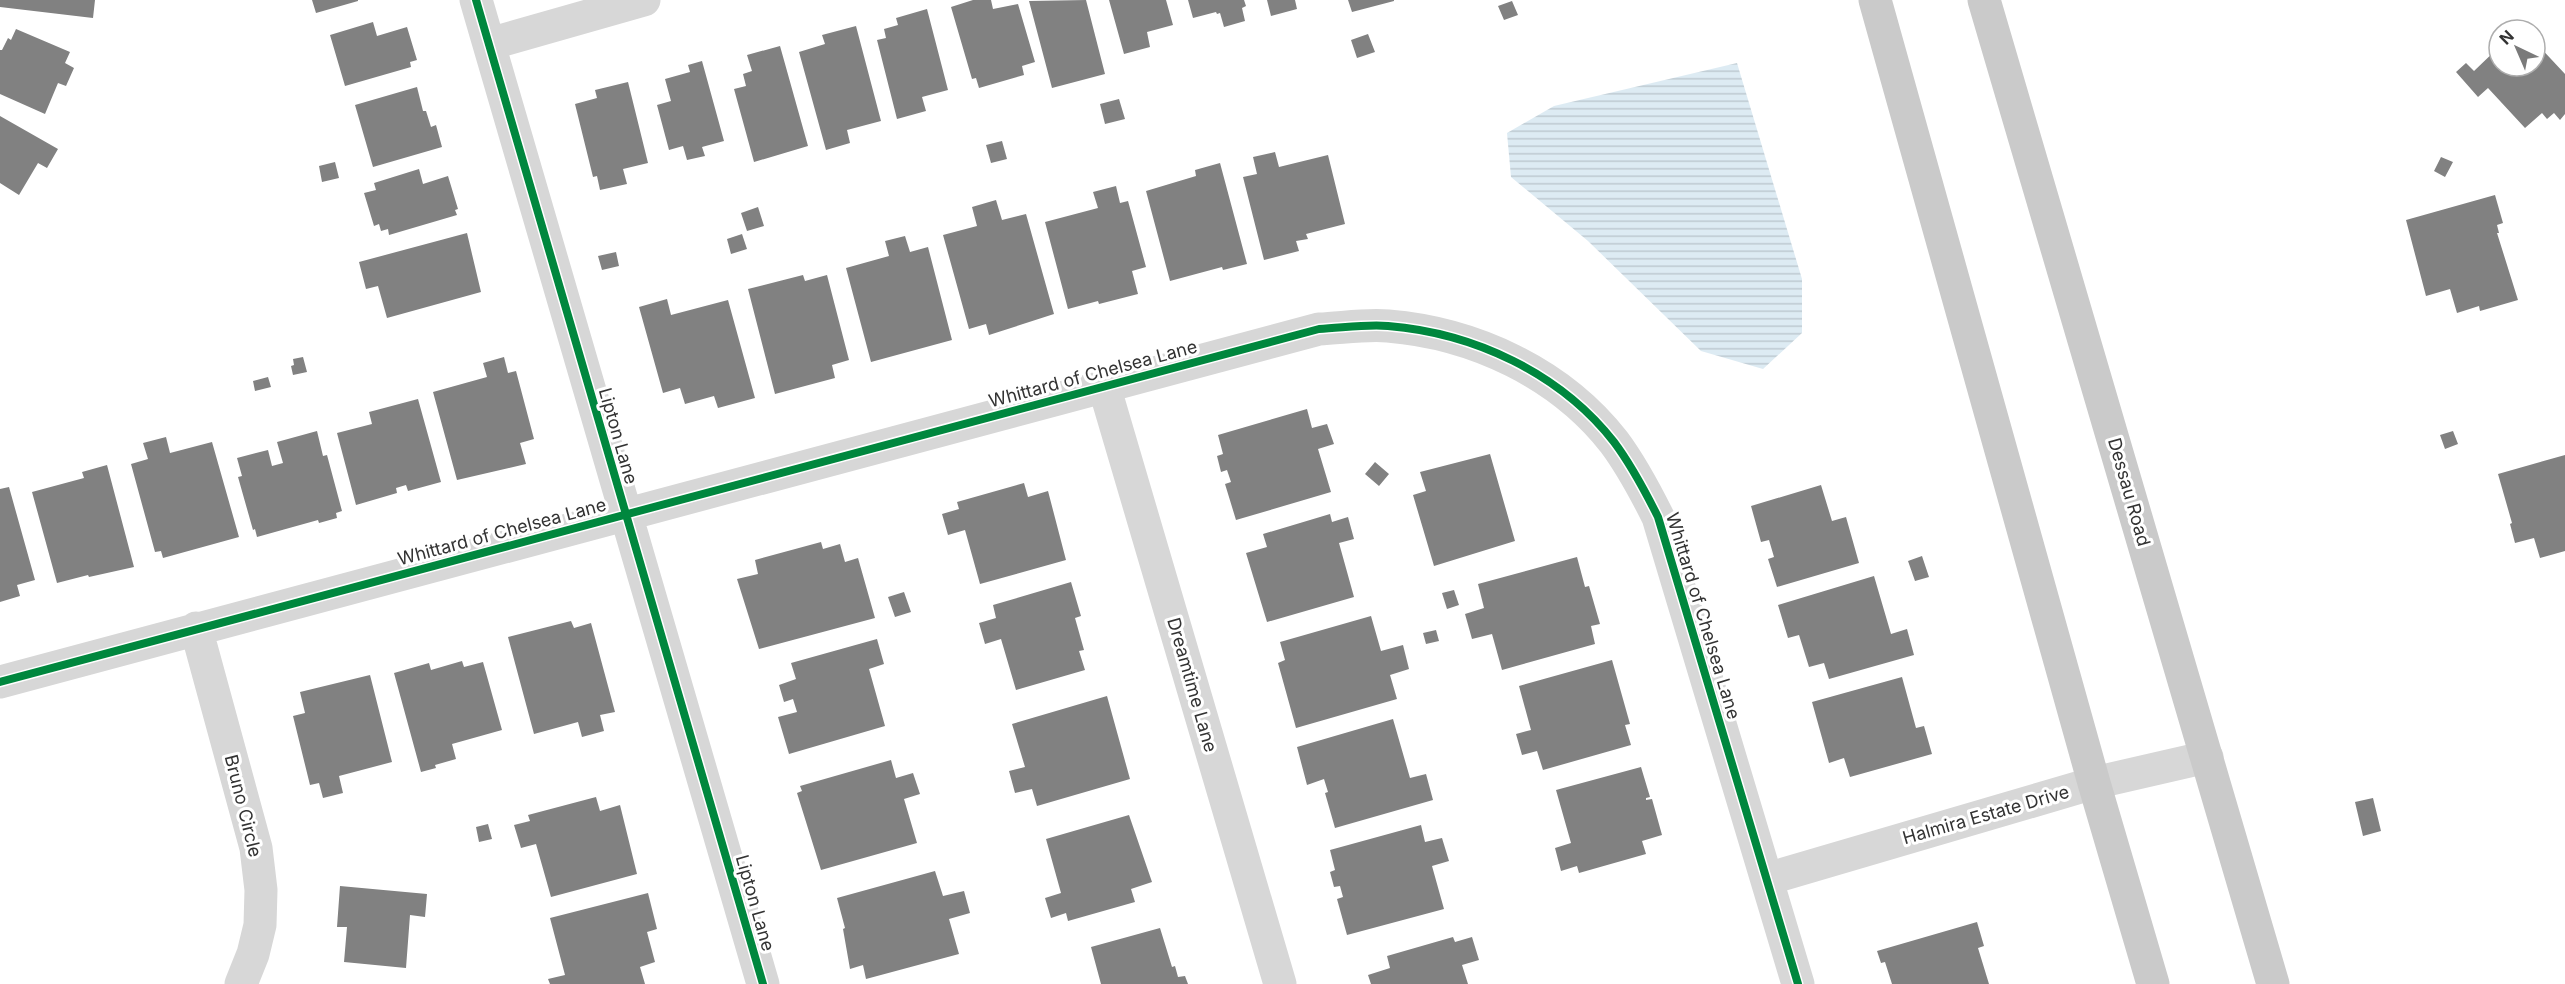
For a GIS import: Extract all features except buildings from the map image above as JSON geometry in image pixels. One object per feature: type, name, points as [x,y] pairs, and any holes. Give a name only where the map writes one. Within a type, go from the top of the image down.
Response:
[{"type":"main road","points":[[1875,0],[2094,783],[2153,984]]},
{"type":"main road","name":"Dessau Road","points":[[1984,0],[2273,984]]},
{"type":"street","name":"Lipton Lane","points":[[476,0],[763,984]]},
{"type":"street","points":[[489,44],[644,0]]},
{"type":"street","name":"Whittard of Chelsea Lane","points":[[0,682],[1319,329],[1386,325],[1434,332],[1494,350],[1542,377],[1580,406],[1612,441],[1634,471],[1658,517],[1798,984]]},
{"type":"street","name":"Dreamtime Lane","points":[[1104,386],[1280,984]]},
{"type":"street","name":"Bruno Circle","points":[[196,628],[256,848],[261,890],[260,925],[253,954],[241,984]]},
{"type":"street","name":"Halmira Estate Drive","points":[[1767,879],[2094,783],[2207,757]]},
{"type":"shaded area","points":[[1737,63],[1802,279],[1802,333],[1763,369],[1701,351],[1588,241],[1511,177],[1507,133],[1554,106]]},
{"type":"cycle path","points":[[476,0],[763,984]]},
{"type":"cycle path","points":[[0,682],[1319,329],[1388,326],[1420,330],[1452,337],[1483,348],[1541,377],[1592,417],[1614,442],[1638,479],[1658,517],[1798,984]]}]
